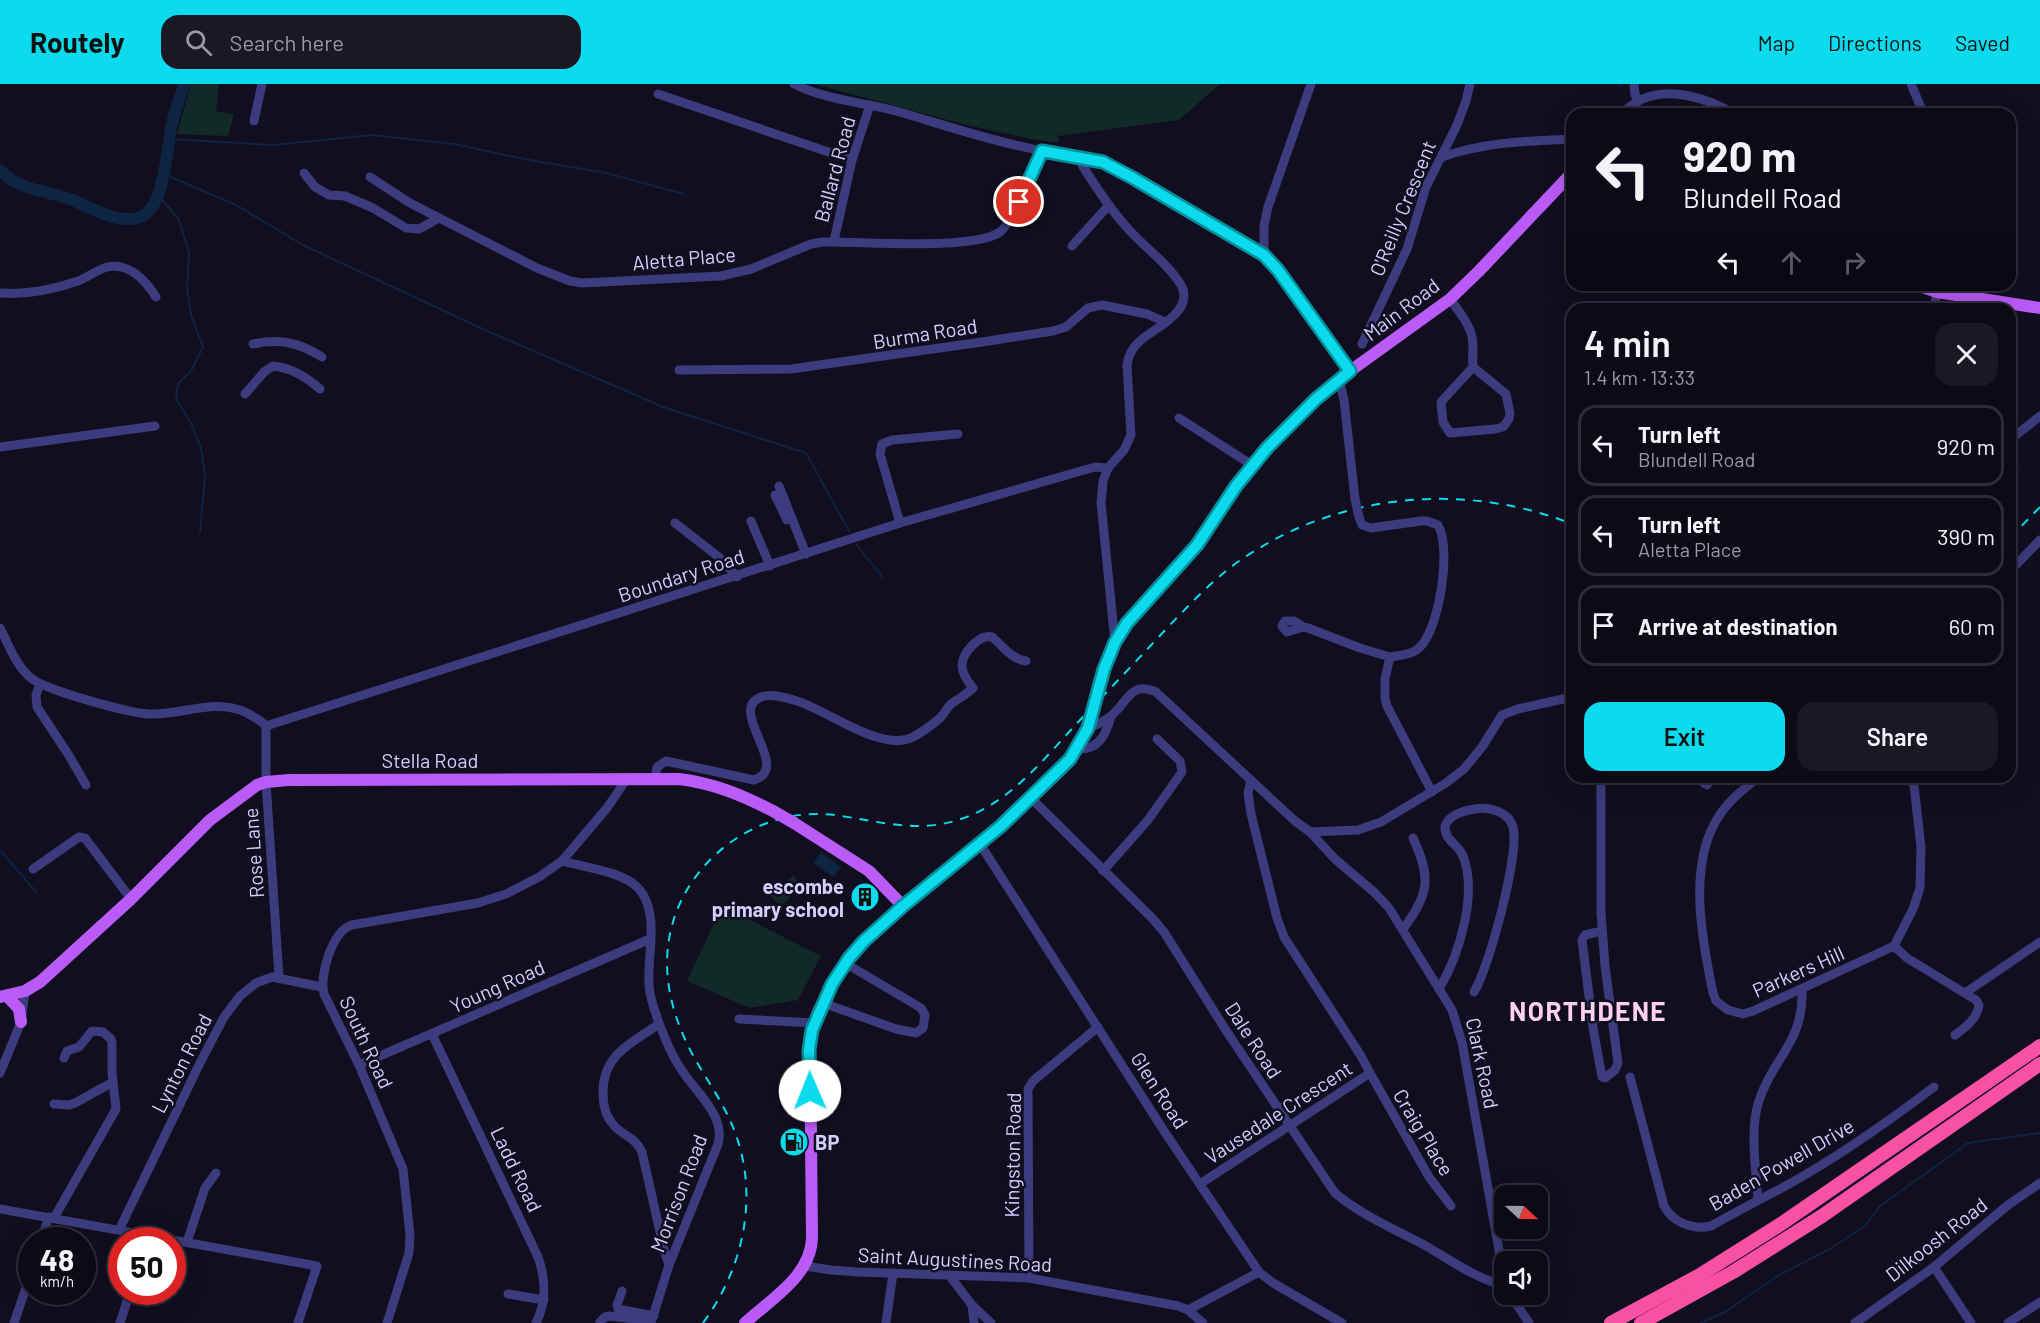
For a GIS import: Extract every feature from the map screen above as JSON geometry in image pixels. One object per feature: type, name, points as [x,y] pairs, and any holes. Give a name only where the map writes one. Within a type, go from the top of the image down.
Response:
[{"type":"highway","points":[[1611,1323],[1700,1275],[1781,1224],[2040,1046]]},
{"type":"highway","points":[[1641,1323],[1724,1277],[1794,1234],[2040,1064]]},
{"type":"main road","name":"Main Road","points":[[805,1266],[812,1246],[809,1050],[814,1023],[845,963],[864,941],[903,906],[980,844],[1031,798],[1077,749],[1088,728],[1104,669],[1115,642],[1127,623],[1197,545],[1252,465],[1278,436],[1350,371],[1450,299],[1566,179]]},
{"type":"main road","points":[[1934,291],[2008,303]]},
{"type":"main road","points":[[2016,304],[2040,308]]},
{"type":"main road","name":"Stella Road","points":[[3,997],[26,992],[40,982],[131,899],[210,820],[248,790],[266,782],[289,780],[679,779],[712,784],[746,796],[794,823],[869,871],[903,906]]},
{"type":"main road","points":[[3,997],[19,1009],[21,1022]]},
{"type":"main road","points":[[745,1323],[805,1266]]},
{"type":"street","points":[[254,121],[262,84]]},
{"type":"street","points":[[794,84],[823,95],[870,105],[987,139],[1103,162],[1264,255],[1278,270],[1350,371]]},
{"type":"street","points":[[1264,255],[1264,226],[1268,207],[1311,84]]},
{"type":"street","name":"O'Reilly Crescent","points":[[1362,344],[1400,266],[1426,187],[1442,157],[1466,101],[1470,84]]},
{"type":"street","points":[[1634,84],[1635,95],[1639,101]]},
{"type":"street","points":[[1911,84],[1921,108]]},
{"type":"street","points":[[658,94],[852,160]]},
{"type":"street","points":[[1629,108],[1650,96],[1665,94],[1683,95],[1724,108]]},
{"type":"street","name":"Ballard Road","points":[[834,242],[852,160],[870,105]]},
{"type":"street","points":[[1442,157],[1472,148],[1503,143],[1566,139]]},
{"type":"street","name":"Aletta Place","points":[[370,177],[410,203],[537,268],[570,281],[582,283],[721,276],[751,269],[811,244],[834,242],[952,243],[975,241],[994,236],[1009,221],[1042,151]]},
{"type":"street","points":[[1082,157],[1082,165],[1109,206],[1182,286],[1182,304],[1174,315],[1141,339],[1128,356],[1131,435],[1124,450],[1108,468],[1103,481],[1101,503],[1115,642]]},
{"type":"street","points":[[304,173],[315,187],[328,195],[345,196],[364,204],[406,228],[419,229],[439,218]]},
{"type":"street","points":[[1072,246],[1109,206]]},
{"type":"street","points":[[0,293],[34,292],[78,281],[114,266],[137,274],[156,297]]},
{"type":"street","points":[[1935,303],[1937,292]]},
{"type":"street","points":[[1450,299],[1472,335],[1473,367],[1442,402],[1443,422],[1450,433],[1503,427],[1509,418],[1506,394],[1473,367]]},
{"type":"street","name":"Burma Road","points":[[679,370],[792,369],[992,341],[1066,327],[1088,308],[1102,304],[1147,314],[1166,322]]},
{"type":"street","points":[[254,344],[275,340],[287,341],[322,357]]},
{"type":"street","points":[[245,394],[264,372],[273,366],[303,376],[320,389]]},
{"type":"street","points":[[1303,627],[1390,657],[1412,653],[1420,648],[1429,632],[1444,579],[1443,536],[1438,525],[1427,520],[1371,528],[1362,525],[1355,499],[1339,380]]},
{"type":"street","points":[[2016,435],[2040,416]]},
{"type":"street","points":[[1179,418],[1252,465]]},
{"type":"street","points":[[0,447],[155,426]]},
{"type":"street","points":[[900,523],[880,454],[882,444],[892,440],[958,434]]},
{"type":"street","name":"Boundary Road","points":[[266,726],[900,523],[1085,469],[1108,468]]},
{"type":"street","points":[[777,490],[804,554]]},
{"type":"street","points":[[675,522],[720,558],[737,577]]},
{"type":"street","points":[[751,522],[770,566]]},
{"type":"street","points":[[2016,565],[2040,540]]},
{"type":"street","points":[[0,628],[27,674],[40,684],[55,691],[139,713],[155,714],[215,705],[230,707],[257,718],[266,726]]},
{"type":"street","points":[[655,779],[657,767],[666,760],[754,780],[759,779],[767,763],[754,729],[751,712],[755,701],[760,697],[786,698],[807,704],[879,738],[892,741],[903,740],[911,738],[940,718],[951,704],[964,697],[973,688],[963,670],[962,662],[965,654],[980,640],[989,636],[1009,654],[1026,661]]},
{"type":"street","points":[[0,652],[11,650]]},
{"type":"street","points":[[1390,657],[1385,679],[1384,699],[1432,792]]},
{"type":"street","points":[[40,684],[36,695],[37,707],[69,754],[86,785]]},
{"type":"street","points":[[1088,728],[1111,716],[1133,692],[1140,688],[1148,688],[1156,692],[1251,780]]},
{"type":"street","points":[[1310,832],[1337,832],[1370,826],[1456,776],[1474,758],[1502,716],[1518,709],[1566,698]]},
{"type":"street","points":[[1077,749],[1096,745],[1107,730],[1111,716]]},
{"type":"street","name":"Rose Lane","points":[[266,726],[266,782],[279,977]]},
{"type":"street","points":[[1103,871],[1148,820],[1182,772],[1180,761],[1157,739]]},
{"type":"street","name":"South Road","points":[[387,1323],[409,1253],[410,1235],[404,1178],[398,1155],[322,987],[334,942],[345,927],[362,922],[478,903],[506,894],[539,876],[562,861],[607,808],[626,780]]},
{"type":"street","name":"Clark Road","points":[[1251,780],[1310,832],[1335,859],[1382,899],[1452,1010],[1459,1028],[1499,1251]]},
{"type":"street","name":"Vausedale Crescent","points":[[1200,1184],[1370,1073],[1284,937],[1277,918],[1251,814],[1248,793],[1251,780]]},
{"type":"street","points":[[1601,783],[1602,931],[1618,1063],[1615,1070],[1605,1078],[1602,1077],[1594,1040],[1582,940],[1584,935],[1602,931]]},
{"type":"street","name":"Parkers Hill","points":[[1752,783],[1720,813],[1709,835],[1701,868],[1700,899],[1716,1001],[1722,1007],[1743,1014],[1753,1011],[1894,946]]},
{"type":"street","points":[[1914,783],[1921,847],[1920,888],[1913,909],[1894,946],[1907,958],[1976,1000],[1979,1005],[1977,1014],[1965,1028],[1955,1035]]},
{"type":"street","name":"Dale Road","points":[[1031,798],[1164,932],[1289,1126],[1327,1183],[1342,1200],[1494,1282]]},
{"type":"street","points":[[1439,989],[1450,966],[1463,927],[1468,895],[1463,858],[1448,838],[1445,826],[1449,818],[1457,813],[1483,808],[1497,811],[1509,818],[1513,826],[1514,844],[1491,952],[1483,977],[1474,992]]},
{"type":"street","points":[[33,869],[79,837],[86,838],[131,899]]},
{"type":"street","points":[[1403,929],[1419,903],[1426,881],[1424,862],[1413,838]]},
{"type":"street","name":"Glen Road","points":[[980,844],[1259,1272],[1273,1283],[1342,1323]]},
{"type":"street","name":"Morrison Road","points":[[562,861],[619,876],[638,888],[647,902],[650,939],[649,987],[660,1024],[680,1069],[714,1113],[720,1128],[721,1135],[669,1265],[652,1320]]},
{"type":"street","name":"Young Road","points":[[358,1065],[650,939]]},
{"type":"street","points":[[1965,993],[2040,942]]},
{"type":"street","points":[[823,1003],[896,1029],[916,1033],[923,1028],[925,1015],[921,1008],[845,963]]},
{"type":"street","points":[[279,977],[322,987]]},
{"type":"street","name":"Lynton Road","points":[[120,1227],[224,1017],[248,988],[264,978],[279,977]]},
{"type":"street","points":[[1758,1200],[1755,1127],[1758,1105],[1764,1088],[1799,1026],[1803,1005],[1802,990]]},
{"type":"street","points":[[0,1073],[21,1022],[26,992]]},
{"type":"street","points":[[739,1019],[814,1023]]},
{"type":"street","points":[[660,1024],[613,1058],[604,1077],[603,1096],[604,1106],[611,1123],[637,1142],[642,1152],[669,1265]]},
{"type":"street","name":"Kingston Road","points":[[1029,1278],[1028,1089],[1033,1081],[1098,1028]]},
{"type":"street","points":[[47,1227],[116,1110],[111,1039],[102,1032],[92,1031],[79,1047],[67,1051],[64,1058]]},
{"type":"street","name":"Ladd Road","points":[[432,1034],[536,1252],[544,1280],[544,1300],[536,1323]]},
{"type":"street","name":"Craig Place","points":[[1370,1073],[1428,1177],[1450,1206]]},
{"type":"street","name":"Baden Powell Drive","points":[[1630,1077],[1664,1206],[1672,1216],[1687,1226],[1702,1228],[1711,1226],[1781,1189],[1862,1138],[1934,1087]]},
{"type":"street","points":[[54,1104],[72,1104],[113,1082]]},
{"type":"street","points":[[216,1173],[205,1188],[188,1242],[317,1266],[298,1323]]},
{"type":"street","name":"Dilkoosh Road","points":[[1855,1323],[1934,1267],[2008,1204],[2040,1183]]},
{"type":"street","points":[[0,1209],[108,1228]]},
{"type":"street","name":"Saint Augustines Road","points":[[805,1266],[831,1270],[1029,1278],[1158,1302],[1188,1310],[1203,1323]]},
{"type":"street","points":[[1934,1267],[1971,1323]]},
{"type":"street","points":[[1188,1310],[1259,1272]]},
{"type":"street","points":[[886,1323],[893,1273]]},
{"type":"street","points":[[949,1275],[972,1305],[991,1323]]},
{"type":"street","points":[[622,1291],[617,1305],[618,1309],[652,1320]]},
{"type":"street","points":[[508,1294],[544,1300]]},
{"type":"street","points":[[2008,1323],[2040,1302]]},
{"type":"street","points":[[14,1323],[20,1305]]},
{"type":"street","points":[[120,1323],[126,1305]]},
{"type":"street","points":[[972,1305],[974,1323]]},
{"type":"street","points":[[1516,1305],[1529,1323]]},
{"type":"street","points":[[600,1322],[610,1316],[652,1320]]},
{"type":"green space","points":[[191,84],[219,84],[216,111],[234,114],[228,136],[177,134]]},
{"type":"green space","points":[[814,84],[1220,84],[1179,120],[1058,136],[1059,143],[963,124]]},
{"type":"green space","points":[[793,876],[802,887],[780,906],[770,895]]},
{"type":"green space","points":[[722,906],[821,956],[798,1000],[750,1008],[687,981]]},
{"type":"water","points":[[821,852],[841,867],[834,877],[813,863]]},
{"type":"waterway","points":[[0,170],[16,183],[65,197],[107,215],[125,219],[141,217],[149,211],[160,191],[172,122],[184,84]]},
{"type":"waterway","points":[[169,139],[273,145],[372,135],[454,144],[606,173],[684,194]]},
{"type":"waterway","points":[[164,174],[236,205],[303,245],[485,330],[663,407],[806,453],[849,531]]},
{"type":"waterway","points":[[157,193],[179,220],[189,253],[187,289],[191,315],[203,347],[191,371],[178,384],[176,399],[191,423],[201,448],[205,477],[200,532]]},
{"type":"waterway","points":[[856,544],[883,578]]},
{"type":"waterway","points":[[0,850],[36,892]]},
{"type":"waterway","points":[[1701,1323],[1725,1312],[1779,1275],[1828,1250],[1865,1226],[1880,1206],[1968,1143],[2040,1133]]},
{"type":"railway","points":[[703,1323],[718,1300],[739,1250],[744,1224],[745,1170],[739,1144],[729,1118],[695,1059],[677,1021],[668,981],[667,961],[673,921],[681,901],[693,880],[725,846],[766,823],[788,817],[811,814],[835,815],[898,825],[929,826],[961,819],[979,811],[1012,790],[1027,776],[1201,593],[1218,578],[1235,564],[1273,540],[1313,522],[1355,509],[1398,501],[1442,499],[1486,502],[1530,510],[1566,522]]},
{"type":"railway","points":[[2016,532],[2040,507]]},
{"type":"place","name":"escombe primary school","points":[[865,897]]},
{"type":"place","name":"BP","points":[[794,1142]]},
{"type":"district","name":"NORTHDENE","points":[[1588,1010]]},
{"type":"route","points":[[810,1091],[809,1050],[814,1023],[832,984],[854,951],[903,906],[1001,826],[1070,759],[1088,728],[1104,669],[1115,642],[1127,623],[1197,545],[1236,486],[1267,448],[1316,399],[1350,371],[1278,270],[1264,255],[1103,162],[1042,151],[1019,202]]}]
